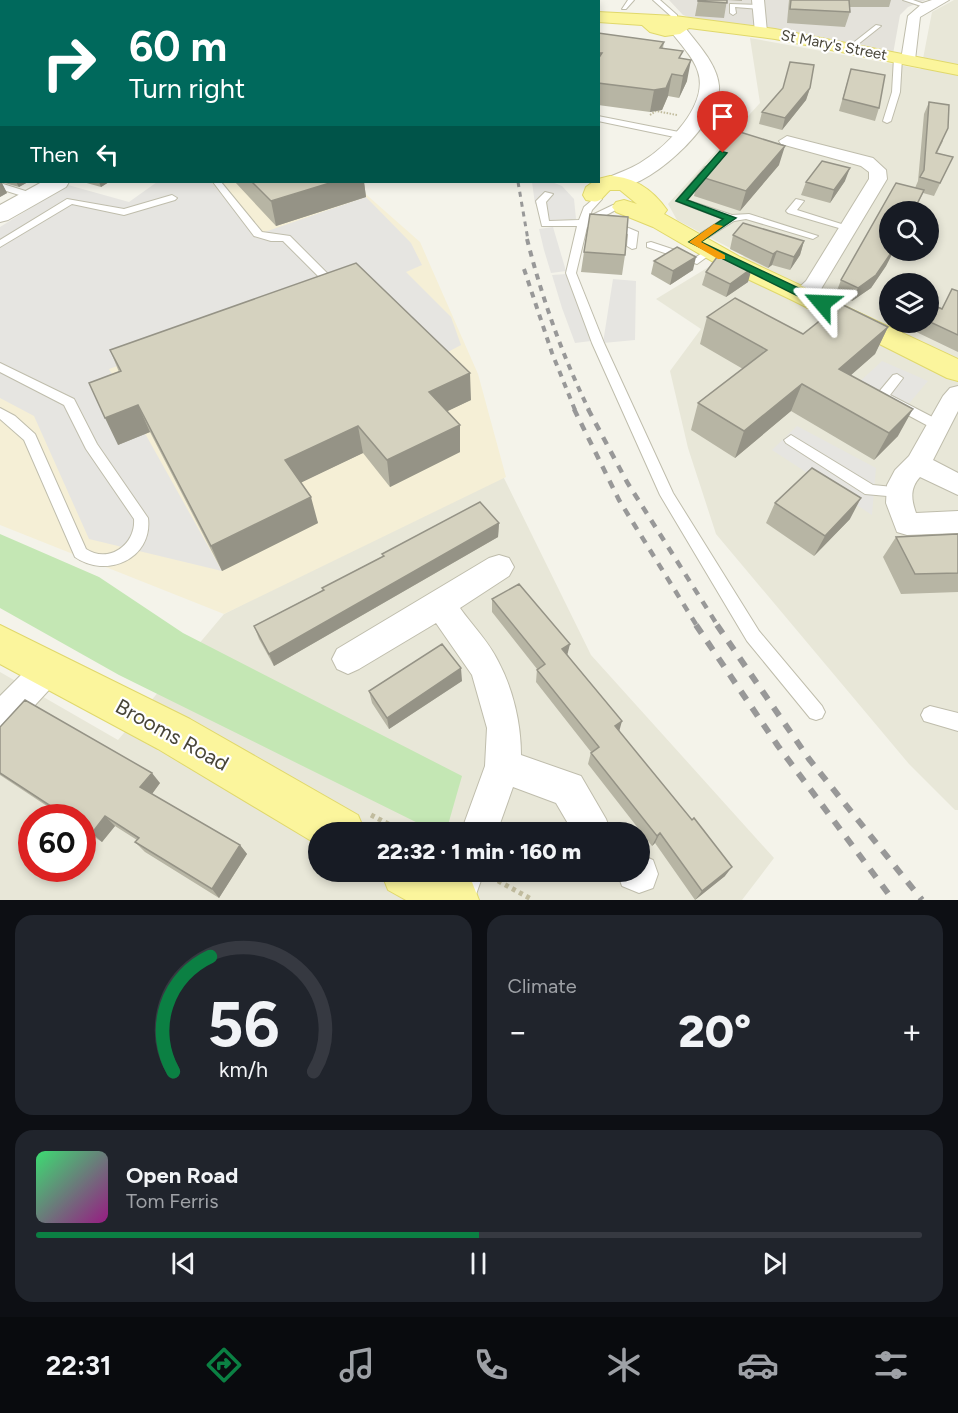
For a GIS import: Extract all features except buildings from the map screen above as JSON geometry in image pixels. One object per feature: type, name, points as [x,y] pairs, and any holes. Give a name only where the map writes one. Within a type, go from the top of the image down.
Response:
[{"type":"main road","name":"St Mary's Street","points":[[604,18],[761,32],[958,70]]},
{"type":"main road","points":[[576,183],[614,194],[656,234],[702,247],[958,371]]},
{"type":"main road","name":"Brooms Road","points":[[0,643],[174,734],[324,822]]},
{"type":"main road","points":[[423,882],[454,900]]},
{"type":"street","points":[[903,59],[914,16],[927,6],[943,0]]},
{"type":"street","points":[[759,3],[761,32]]},
{"type":"street","points":[[614,194],[646,184],[649,167],[684,136],[702,113],[709,98],[710,86],[707,70],[694,51],[666,23]]},
{"type":"street","points":[[800,127],[784,145],[850,156],[867,162],[877,170],[878,179],[814,285],[802,294]]},
{"type":"street","points":[[0,215],[56,183]]},
{"type":"street","points":[[958,394],[947,407],[917,464],[901,482],[898,492],[900,509],[907,525],[958,522]]},
{"type":"street","points":[[917,464],[958,485]]},
{"type":"street","points":[[348,659],[499,567]]},
{"type":"street","points":[[440,605],[486,669],[504,728],[502,766],[482,822]]},
{"type":"street","points":[[0,719],[49,668]]},
{"type":"street","points":[[502,766],[568,789],[587,822]]},
{"type":"street","points":[[454,900],[461,882]]},
{"type":"lane","points":[[624,8],[631,0]]},
{"type":"lane","points":[[656,0],[666,23]]},
{"type":"lane","points":[[906,0],[927,6]]},
{"type":"lane","points":[[733,12],[732,5],[759,3]]},
{"type":"lane","points":[[850,48],[878,26]]},
{"type":"lane","points":[[887,121],[896,92],[896,72],[903,59]]},
{"type":"lane","points":[[600,118],[684,136]]},
{"type":"lane","points":[[716,161],[681,201],[731,218],[746,216],[813,236]]},
{"type":"lane","points":[[218,183],[258,234],[271,238],[286,238],[331,283]]},
{"type":"lane","points":[[0,186],[32,196]]},
{"type":"lane","points":[[549,194],[541,201],[545,224],[583,223],[599,230],[619,227],[633,232],[632,246]]},
{"type":"lane","points":[[583,223],[614,194]]},
{"type":"lane","points":[[614,194],[587,209],[571,273],[598,343],[667,495],[753,636],[816,712]]},
{"type":"lane","points":[[0,244],[70,201],[124,212],[172,198]]},
{"type":"lane","points":[[799,201],[792,211],[849,228]]},
{"type":"lane","points":[[702,247],[731,218]]},
{"type":"lane","points":[[0,367],[69,402],[91,446],[141,518],[142,533],[126,554],[115,560],[100,563],[88,562],[80,553],[30,437],[0,413]]},
{"type":"lane","points":[[897,378],[882,396],[937,425]]},
{"type":"lane","points":[[791,440],[870,490],[898,492]]},
{"type":"lane","points":[[930,715],[958,722]]},
{"type":"path","points":[[656,111],[675,114]]},
{"type":"path","points":[[499,882],[533,900]]},
{"type":"shaded area","points":[[669,0],[926,0],[908,7],[900,15],[893,54],[784,30],[694,19],[683,15]]},
{"type":"shaded area","points":[[958,0],[958,810],[955,810],[909,764],[716,534],[688,448],[670,371],[701,329],[656,299],[717,262],[745,256],[677,220],[668,204],[760,103],[750,38],[921,69],[932,12]]},
{"type":"shaded area","points":[[156,183],[212,183],[256,235],[366,197],[411,243],[422,265],[406,272],[451,317],[461,345],[431,361],[225,327],[109,369],[222,571],[89,539],[34,416],[0,398],[0,227],[68,185],[129,202]]},
{"type":"shaded area","points":[[160,183],[353,183],[420,242],[478,374],[506,477],[224,614],[0,525],[0,236],[130,203]]},
{"type":"shaded area","points":[[532,183],[554,183],[562,186],[574,199],[576,219],[550,220],[545,204],[535,204]]},
{"type":"shaded area","points":[[553,227],[566,271],[551,273],[539,229]]},
{"type":"shaded area","points":[[567,274],[591,341],[575,343],[562,308],[552,275]]},
{"type":"shaded area","points":[[613,279],[636,281],[635,340],[603,343]]},
{"type":"shaded area","points":[[882,361],[928,381],[890,426],[842,398]]},
{"type":"shaded area","points":[[797,426],[876,468],[872,515],[772,450]]},
{"type":"shaded area","points":[[501,472],[591,655],[774,858],[742,900],[0,900],[0,672],[118,740],[224,614]]},
{"type":"green space","points":[[0,534],[99,577],[183,633],[462,776],[449,822],[416,822],[119,675],[0,608]]},
{"type":"railway","points":[[518,183],[528,240]]},
{"type":"railway","points":[[527,239],[553,326],[589,410]]},
{"type":"railway","points":[[524,269],[552,353],[575,410]]},
{"type":"railway","points":[[574,409],[619,500],[697,626]]},
{"type":"railway","points":[[588,409],[627,482],[718,626]]},
{"type":"railway","points":[[696,625],[778,746],[893,900]]},
{"type":"railway","points":[[717,625],[809,759],[922,900]]},
{"type":"slow traffic","points":[[718,226],[694,242],[722,257]]},
{"type":"route","points":[[723,153],[681,201],[731,218],[694,242],[731,262],[822,303]]}]
